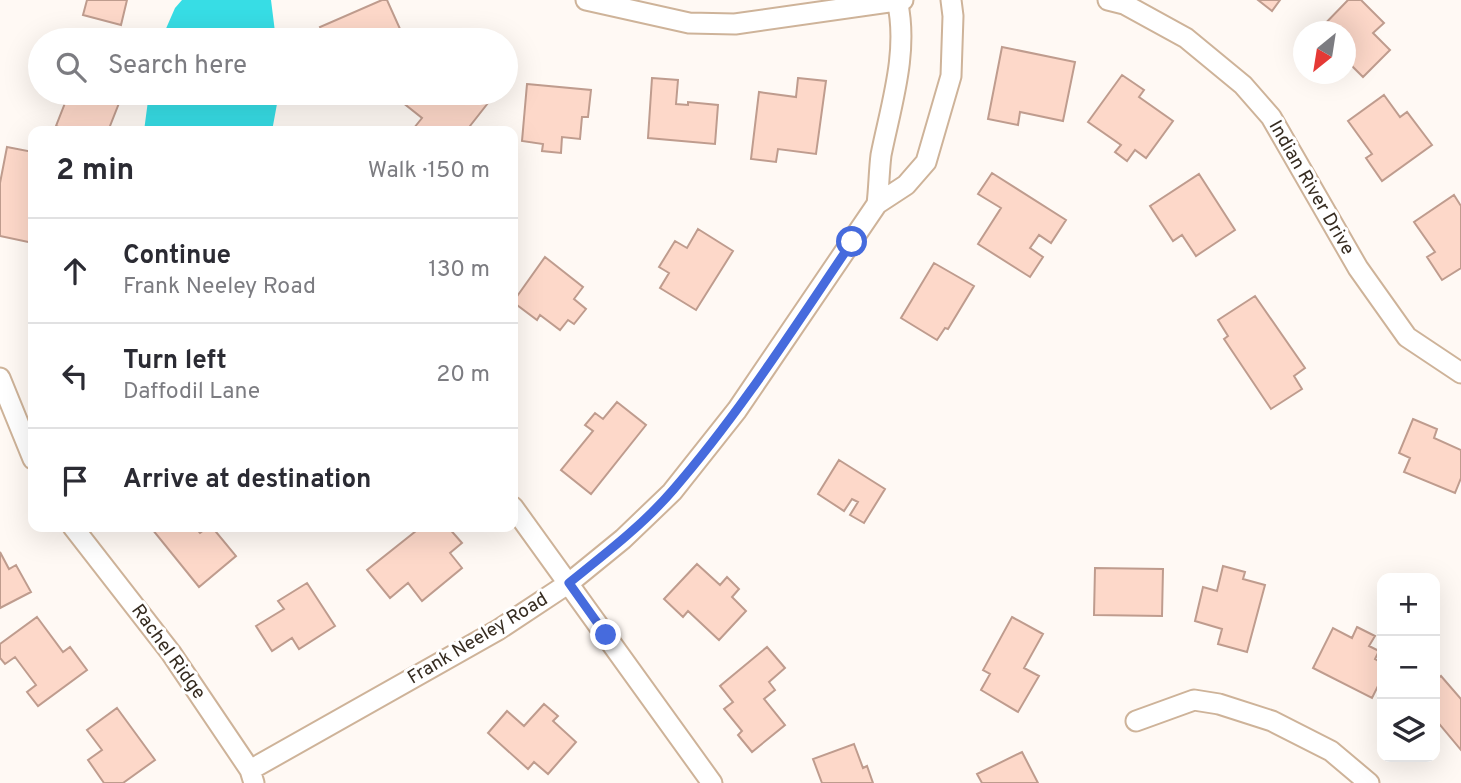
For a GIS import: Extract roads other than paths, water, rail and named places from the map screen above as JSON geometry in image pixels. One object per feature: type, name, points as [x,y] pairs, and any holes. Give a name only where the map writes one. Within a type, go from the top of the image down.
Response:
[{"type":"street","points":[[586,0],[689,23],[735,24],[899,0]]},
{"type":"street","name":"Frank Neeley Road","points":[[877,204],[881,160],[900,57],[902,19],[899,0]]},
{"type":"street","name":"Frank Neeley Road","points":[[252,776],[498,629],[569,583],[623,539],[671,492],[737,410],[877,204],[906,184],[926,162],[951,76],[951,0]]},
{"type":"street","name":"Indian River Drive","points":[[1108,0],[1124,4],[1186,38],[1243,85],[1271,117],[1358,268],[1406,337],[1461,373]]},
{"type":"street","points":[[0,378],[28,447]]},
{"type":"street","points":[[518,514],[712,783]]},
{"type":"street","name":"Rachel Ridge","points":[[77,532],[171,653],[252,776]]},
{"type":"street","points":[[1136,721],[1194,700],[1219,704],[1272,721],[1331,751],[1368,783]]},
{"type":"water","points":[[182,0],[271,0],[274,28],[166,28],[175,8]]},
{"type":"water","points":[[147,105],[277,105],[273,126],[145,126]]}]
